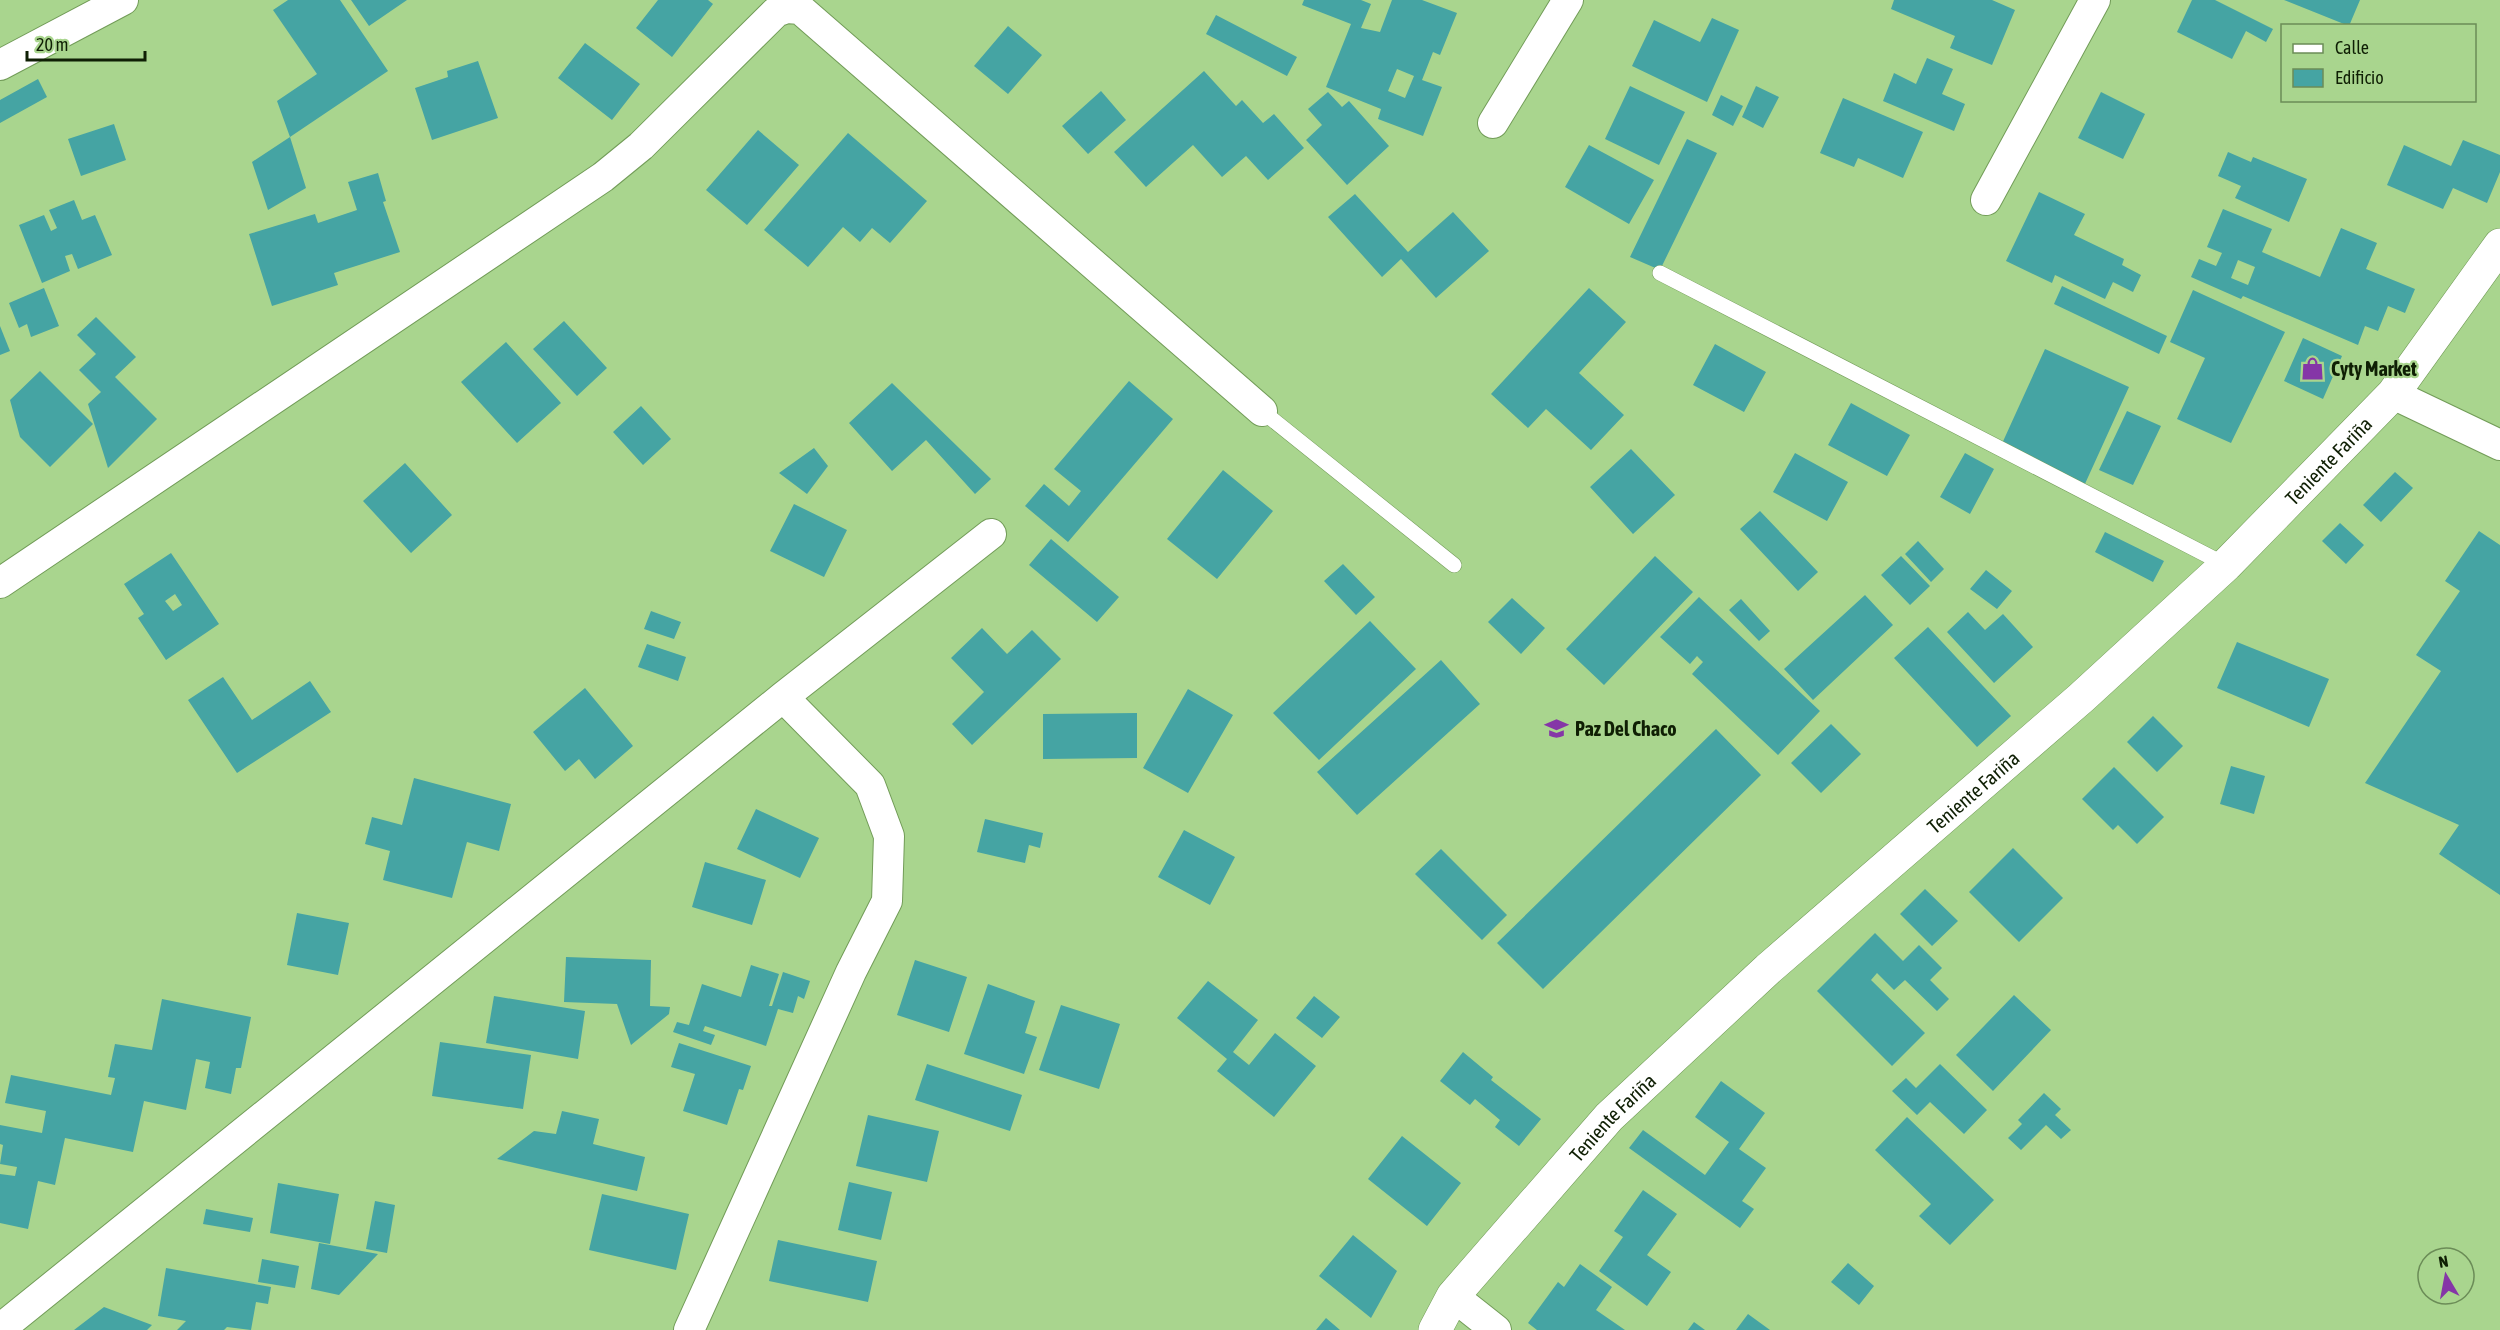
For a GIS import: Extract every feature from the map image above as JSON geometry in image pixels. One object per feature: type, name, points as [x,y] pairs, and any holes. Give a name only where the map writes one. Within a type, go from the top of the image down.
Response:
[{"type":"street","points":[[0,64],[123,0]]},
{"type":"street","points":[[1493,123],[1568,0]]},
{"type":"street","points":[[1986,200],[2095,0]]},
{"type":"street","points":[[0,583],[603,177],[641,146],[776,12],[787,8],[800,9],[1262,411]]},
{"type":"street","name":"Teniente Fariña","points":[[1435,1330],[1453,1296],[1618,1109],[1768,969],[2073,705],[2226,566],[2393,394],[2500,245]]},
{"type":"street","points":[[2393,394],[2500,445]]},
{"type":"street","points":[[0,1329],[783,697],[991,534]]},
{"type":"street","points":[[689,1330],[851,972],[887,901],[889,836],[870,785],[783,697]]},
{"type":"street","points":[[1453,1296],[1496,1330]]},
{"type":"lane","points":[[1660,273],[2226,566]]},
{"type":"lane","points":[[1262,411],[1454,564]]},
{"type":"building","points":[[288,0],[340,0],[388,71],[290,137],[277,101],[317,74],[273,10]]},
{"type":"building","points":[[351,0],[407,0],[369,26]]},
{"type":"building","points":[[658,0],[708,0],[713,4],[672,57],[636,28]]},
{"type":"building","points":[[1304,0],[1361,0],[1371,4],[1361,28],[1380,32],[1392,0],[1422,0],[1457,13],[1440,55],[1433,52],[1422,80],[1442,87],[1423,136],[1378,119],[1381,109],[1326,87],[1351,24],[1302,5]],"holes":[[[1397,69],[1414,76],[1405,98],[1388,91]]]},
{"type":"building","points":[[1894,0],[1992,0],[2015,10],[1992,65],[1950,48],[1955,36],[1891,9]]},
{"type":"building","points":[[2192,0],[2215,0],[2273,29],[2266,42],[2246,31],[2232,59],[2177,32]]},
{"type":"building","points":[[2284,0],[2360,0],[2350,24],[2344,24]]},
{"type":"building","points":[[1216,15],[1297,57],[1287,76],[1206,34]]},
{"type":"building","points":[[1712,18],[1739,30],[1707,102],[1632,66],[1654,20],[1700,42]]},
{"type":"building","points":[[1008,26],[1042,55],[1008,94],[974,66]]},
{"type":"building","points":[[585,43],[640,84],[612,120],[558,78]]},
{"type":"building","points":[[1927,58],[1953,69],[1942,94],[1965,104],[1954,131],[1883,101],[1894,73],[1916,84]]},
{"type":"building","points":[[478,61],[498,118],[432,140],[415,88],[448,77],[447,71]]},
{"type":"building","points":[[1204,71],[1236,106],[1242,100],[1263,123],[1274,114],[1304,148],[1268,180],[1246,156],[1222,177],[1193,145],[1146,187],[1114,152]]},
{"type":"building","points":[[38,79],[47,97],[0,123],[0,100]]},
{"type":"building","points":[[1630,86],[1685,112],[1659,165],[1605,139]]},
{"type":"building","points":[[1756,86],[1779,97],[1763,128],[1742,117]]},
{"type":"building","points":[[1101,91],[1126,120],[1088,154],[1062,126]]},
{"type":"building","points":[[1328,92],[1342,107],[1349,101],[1389,146],[1347,185],[1306,140],[1322,125],[1308,109]]},
{"type":"building","points":[[2101,92],[2145,114],[2123,159],[2078,138]]},
{"type":"building","points":[[1721,95],[1743,106],[1733,126],[1712,115]]},
{"type":"building","points":[[1843,98],[1923,132],[1903,178],[1858,158],[1854,167],[1820,153]]},
{"type":"building","points":[[114,124],[126,160],[81,176],[68,139]]},
{"type":"building","points":[[758,130],[799,165],[747,225],[706,190]]},
{"type":"building","points":[[848,133],[927,201],[890,243],[872,228],[860,242],[843,227],[808,267],[764,230]]},
{"type":"building","points":[[290,137],[306,188],[268,210],[252,162]]},
{"type":"building","points":[[1687,139],[1717,153],[1660,270],[1630,257]]},
{"type":"building","points":[[2463,140],[2500,155],[2500,172],[2487,203],[2453,188],[2443,209],[2387,185],[2404,145],[2451,166]]},
{"type":"building","points":[[1589,145],[1654,180],[1629,224],[1565,187]]},
{"type":"building","points":[[2228,152],[2251,162],[2253,157],[2307,179],[2289,222],[2235,198],[2241,186],[2218,176]]},
{"type":"building","points":[[378,173],[386,201],[383,202],[400,252],[334,273],[338,285],[272,306],[249,234],[315,214],[318,223],[357,210],[348,182]]},
{"type":"building","points":[[2039,192],[2085,214],[2074,235],[2124,259],[2122,265],[2141,275],[2133,292],[2113,282],[2105,299],[2055,275],[2052,283],[2006,261]]},
{"type":"building","points":[[1355,194],[1408,252],[1453,212],[1489,251],[1436,298],[1401,259],[1382,277],[1328,217]]},
{"type":"building","points":[[74,200],[82,220],[95,215],[112,255],[78,269],[72,254],[65,256],[70,271],[42,283],[19,225],[44,215],[51,231],[57,228],[49,210]]},
{"type":"building","points":[[2223,209],[2272,229],[2262,252],[2320,277],[2341,228],[2377,243],[2366,269],[2415,289],[2405,313],[2388,306],[2378,331],[2365,326],[2358,345],[2243,296],[2241,299],[2191,277],[2199,259],[2216,266],[2222,253],[2207,247]],"holes":[[[2238,260],[2255,267],[2248,285],[2231,278]]]},
{"type":"building","points":[[2062,286],[2167,336],[2159,354],[2054,304]]},
{"type":"building","points":[[44,288],[59,326],[31,337],[27,324],[19,328],[9,303]]},
{"type":"building","points":[[1589,288],[1626,322],[1579,373],[1624,415],[1591,450],[1546,409],[1528,428],[1491,394]]},
{"type":"building","points":[[2193,290],[2285,332],[2231,443],[2177,419],[2205,358],[2170,342]]},
{"type":"building","points":[[96,317],[136,357],[115,377],[157,419],[108,468],[88,404],[101,392],[79,370],[96,354],[77,335]]},
{"type":"building","points":[[564,321],[607,368],[577,396],[533,349]]},
{"type":"building","points":[[0,326],[10,351],[0,355]]},
{"type":"building","name":"Cyty Market","points":[[2303,338],[2342,356],[2323,399],[2284,381]]},
{"type":"building","points":[[506,342],[561,403],[517,443],[461,382]]},
{"type":"building","points":[[1715,344],[1766,372],[1744,412],[1693,385]]},
{"type":"building","points":[[2045,349],[2129,387],[2084,486],[2000,448]]},
{"type":"building","points":[[40,371],[93,424],[50,467],[20,437],[10,400]]},
{"type":"building","points":[[1129,381],[1173,419],[1068,542],[1025,506],[1044,484],[1069,506],[1081,491],[1054,469]]},
{"type":"building","points":[[892,383],[991,479],[975,494],[926,440],[892,471],[849,423]]},
{"type":"building","points":[[1851,403],[1910,435],[1887,476],[1828,445]]},
{"type":"building","points":[[641,406],[671,439],[643,465],[613,432]]},
{"type":"building","points":[[2127,411],[2161,426],[2133,485],[2099,470]]},
{"type":"building","points":[[814,448],[828,466],[807,494],[779,473]]},
{"type":"building","points":[[1631,449],[1675,495],[1633,534],[1590,487]]},
{"type":"building","points":[[1795,453],[1848,482],[1827,521],[1773,492]]},
{"type":"building","points":[[1965,453],[1994,469],[1970,514],[1940,497]]},
{"type":"building","points":[[405,463],[452,515],[411,553],[363,501]]},
{"type":"building","points":[[1223,470],[1273,511],[1217,579],[1167,539]]},
{"type":"building","points":[[2395,472],[2413,488],[2381,522],[2363,505]]},
{"type":"building","points":[[794,504],[847,530],[824,577],[770,551]]},
{"type":"building","points":[[1760,511],[1818,572],[1798,591],[1740,529]]},
{"type":"building","points":[[2340,523],[2364,545],[2346,564],[2322,541]]},
{"type":"building","points":[[2479,531],[2500,545],[2500,895],[2439,854],[2459,825],[2365,783],[2441,671],[2416,655],[2460,591],[2445,581]]},
{"type":"building","points":[[2105,532],[2164,561],[2153,582],[2095,552]]},
{"type":"building","points":[[1051,539],[1119,597],[1097,622],[1029,565]]},
{"type":"building","points":[[1918,541],[1944,569],[1931,582],[1905,554]]},
{"type":"building","points":[[171,553],[219,624],[166,660],[138,618],[144,614],[124,584]],"holes":[[[175,594],[182,605],[173,611],[165,601]]]},
{"type":"building","points":[[1655,556],[1693,592],[1604,685],[1566,649]]},
{"type":"building","points":[[1901,556],[1930,586],[1910,605],[1881,575]]},
{"type":"building","points":[[1343,564],[1375,597],[1356,615],[1324,581]]},
{"type":"building","points":[[1986,570],[2012,591],[1997,609],[1970,589]]},
{"type":"building","points":[[1865,595],[1893,625],[1813,700],[1784,669]]},
{"type":"building","points":[[1699,597],[1820,711],[1778,755],[1692,674],[1703,662],[1697,656],[1690,664],[1660,637]]},
{"type":"building","points":[[1512,598],[1545,628],[1521,654],[1488,622]]},
{"type":"building","points":[[1741,599],[1770,631],[1759,641],[1729,610]]},
{"type":"building","points":[[651,611],[681,622],[674,639],[644,629]]},
{"type":"building","points":[[1968,612],[1985,630],[2003,614],[2033,647],[1994,683],[1947,632]]},
{"type":"building","points":[[1370,621],[1416,669],[1319,760],[1273,713]]},
{"type":"building","points":[[1928,627],[2011,716],[1977,747],[1894,658]]},
{"type":"building","points":[[982,628],[1007,654],[1032,630],[1061,659],[972,745],[952,724],[984,692],[951,658]]},
{"type":"building","points":[[2237,642],[2329,679],[2309,727],[2217,688]]},
{"type":"building","points":[[647,644],[686,657],[678,681],[638,667]]},
{"type":"building","points":[[1441,660],[1480,704],[1357,815],[1317,772]]},
{"type":"building","points":[[223,677],[252,720],[310,681],[331,712],[237,773],[188,700]]},
{"type":"building","points":[[585,688],[633,746],[595,779],[579,759],[565,771],[533,732]]},
{"type":"building","points":[[1188,689],[1233,715],[1188,793],[1143,768]]},
{"type":"building","points":[[1137,713],[1137,758],[1043,759],[1043,714]]},
{"type":"building","points":[[2153,716],[2183,746],[2157,772],[2127,742]]},
{"type":"building","points":[[1831,724],[1861,754],[1821,793],[1791,763]]},
{"type":"building","points":[[1716,729],[1761,775],[1543,989],[1497,943]]},
{"type":"building","points":[[2231,766],[2265,776],[2254,814],[2220,804]]},
{"type":"building","points":[[2114,767],[2164,817],[2137,844],[2118,825],[2113,830],[2082,799]]},
{"type":"building","points":[[414,778],[511,804],[499,851],[467,842],[452,898],[383,880],[390,851],[365,844],[372,817],[402,825]]},
{"type":"building","points":[[756,809],[819,838],[800,878],[737,849]]},
{"type":"building","points":[[985,819],[1043,833],[1040,848],[1029,845],[1025,863],[977,852]]},
{"type":"building","points":[[1184,830],[1235,857],[1210,905],[1158,877]]},
{"type":"building","points":[[2013,848],[2063,898],[2019,942],[1969,892]]},
{"type":"building","points":[[1441,849],[1507,915],[1482,940],[1415,874]]},
{"type":"building","points":[[705,862],[766,880],[752,925],[692,907]]},
{"type":"building","points":[[1925,889],[1958,921],[1932,946],[1900,914]]},
{"type":"building","points":[[297,913],[349,923],[338,975],[287,965]]},
{"type":"building","points":[[1875,933],[1903,961],[1919,945],[1942,968],[1930,980],[1949,999],[1937,1011],[1905,980],[1894,990],[1877,973],[1871,980],[1925,1033],[1892,1066],[1817,991]]},
{"type":"building","points":[[566,957],[651,960],[650,1006],[670,1007],[669,1014],[631,1045],[617,1004],[564,1002]]},
{"type":"building","points":[[915,960],[967,977],[949,1032],[897,1015]]},
{"type":"building","points":[[751,965],[779,974],[769,1006],[772,1006],[783,972],[810,981],[804,999],[798,996],[793,1013],[778,1009],[766,1046],[705,1026],[703,1031],[715,1035],[711,1045],[673,1032],[677,1022],[689,1025],[702,984],[741,997]]},
{"type":"building","points":[[1208,981],[1258,1020],[1233,1052],[1249,1065],[1275,1033],[1316,1066],[1274,1117],[1217,1071],[1227,1059],[1177,1018]]},
{"type":"building","points":[[988,984],[1035,1001],[1025,1033],[1037,1037],[1024,1074],[964,1054]]},
{"type":"building","points":[[2014,995],[2051,1030],[1993,1091],[1956,1055]]},
{"type":"building","points":[[494,996],[585,1011],[578,1059],[486,1043]]},
{"type":"building","points":[[1314,996],[1340,1017],[1322,1038],[1296,1018]]},
{"type":"building","points":[[162,999],[251,1017],[241,1068],[236,1068],[231,1094],[205,1088],[210,1062],[196,1059],[186,1110],[144,1101],[133,1152],[65,1138],[55,1185],[38,1181],[28,1229],[0,1223],[0,1174],[15,1176],[17,1167],[0,1164],[3,1145],[0,1144],[0,1125],[42,1133],[46,1111],[5,1103],[11,1075],[111,1095],[115,1078],[108,1077],[115,1044],[152,1050]]},
{"type":"building","points":[[1061,1005],[1120,1024],[1099,1089],[1039,1070]]},
{"type":"building","points":[[440,1042],[531,1055],[523,1109],[432,1096]]},
{"type":"building","points":[[679,1043],[751,1066],[743,1090],[739,1089],[727,1125],[683,1111],[695,1074],[671,1067]]},
{"type":"building","points":[[1463,1052],[1493,1077],[1491,1080],[1541,1119],[1519,1146],[1495,1127],[1500,1120],[1475,1099],[1470,1105],[1440,1081]]},
{"type":"building","points":[[927,1064],[1022,1095],[1010,1131],[915,1100]]},
{"type":"building","points":[[1940,1064],[1987,1110],[1964,1134],[1930,1102],[1917,1115],[1892,1091],[1906,1078],[1916,1088]]},
{"type":"building","points":[[1721,1081],[1765,1113],[1739,1149],[1766,1168],[1742,1201],[1754,1209],[1740,1228],[1629,1148],[1643,1130],[1705,1175],[1729,1142],[1695,1117]]},
{"type":"building","points":[[2044,1093],[2061,1109],[2055,1115],[2071,1130],[2061,1139],[2046,1125],[2021,1150],[2008,1138],[2022,1124],[2018,1120]]},
{"type":"building","points":[[562,1111],[599,1119],[593,1144],[645,1157],[637,1191],[497,1159],[534,1131],[556,1134]]},
{"type":"building","points":[[868,1115],[939,1131],[927,1182],[856,1166]]},
{"type":"building","points":[[1907,1117],[1994,1200],[1950,1245],[1919,1216],[1931,1204],[1875,1150]]},
{"type":"building","points":[[1402,1136],[1461,1183],[1427,1226],[1368,1179]]},
{"type":"building","points":[[849,1182],[892,1192],[881,1240],[838,1230]]},
{"type":"building","points":[[278,1183],[339,1194],[330,1244],[270,1233]]},
{"type":"building","points":[[1643,1190],[1677,1214],[1647,1255],[1671,1272],[1647,1306],[1599,1271],[1623,1237],[1614,1231]]},
{"type":"building","points":[[602,1194],[689,1214],[676,1270],[589,1250]]},
{"type":"building","points":[[375,1201],[395,1205],[387,1253],[366,1249]]},
{"type":"building","points":[[206,1209],[253,1218],[250,1232],[203,1224]]},
{"type":"building","points":[[1353,1235],[1397,1271],[1371,1318],[1319,1276]]},
{"type":"building","points":[[778,1240],[877,1261],[868,1302],[769,1281]]},
{"type":"building","points":[[319,1243],[378,1254],[339,1295],[311,1289]]},
{"type":"building","points":[[262,1259],[299,1266],[295,1288],[258,1282]]},
{"type":"building","points":[[1848,1263],[1874,1286],[1859,1305],[1831,1282]]},
{"type":"building","points":[[1580,1264],[1612,1287],[1596,1310],[1625,1330],[1537,1330],[1528,1323],[1558,1282],[1564,1287]]},
{"type":"building","points":[[166,1268],[271,1287],[268,1304],[256,1302],[251,1330],[227,1327],[224,1330],[177,1330],[186,1321],[158,1316]]},
{"type":"building","points":[[104,1307],[152,1325],[147,1330],[74,1330]]},
{"type":"building","points":[[1748,1314],[1770,1330],[1736,1330]]},
{"type":"building","points":[[1326,1318],[1340,1330],[1316,1330]]},
{"type":"building","points":[[1694,1322],[1705,1330],[1688,1330]]},
{"type":"place","name":"Cyty Market","points":[[2313,368]]},
{"type":"place","name":"Paz Del Chaco","points":[[1557,728]]}]
